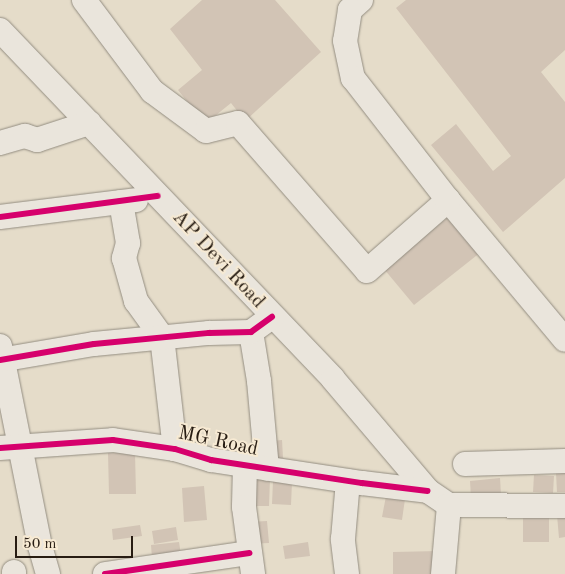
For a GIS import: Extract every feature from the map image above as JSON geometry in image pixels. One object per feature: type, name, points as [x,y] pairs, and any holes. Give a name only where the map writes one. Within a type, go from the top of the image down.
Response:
[{"type":"street","points":[[84,0],[152,91],[206,131],[238,123],[367,271],[448,200]]},
{"type":"street","points":[[361,0],[350,10],[345,42],[353,78],[448,200],[565,340]]},
{"type":"street","name":"AP Devi Road","points":[[0,30],[272,317],[334,379],[428,491],[449,506]]},
{"type":"street","points":[[0,143],[25,136],[37,140],[89,123]]},
{"type":"street","points":[[0,216],[158,196]]},
{"type":"street","points":[[121,202],[128,243],[124,258],[136,301],[162,338],[175,449]]},
{"type":"street","points":[[48,574],[10,447],[1,355],[94,344],[251,332],[272,317]]},
{"type":"street","points":[[105,574],[251,564],[244,507],[256,467],[260,381],[251,332]]},
{"type":"street","name":"MG Road","points":[[10,447],[113,440],[175,449],[211,460],[428,491]]},
{"type":"street","points":[[465,464],[565,461]]},
{"type":"street","points":[[347,574],[343,540],[348,481]]},
{"type":"street","points":[[443,574],[449,506],[565,506]]},
{"type":"building","points":[[202,0],[275,0],[321,52],[245,121],[231,103],[205,124],[178,90],[202,70],[170,29]]},
{"type":"building","points":[[406,0],[565,0],[565,50],[541,72],[565,102],[565,178],[503,232],[431,145],[456,124],[493,171],[511,156],[396,8]]},
{"type":"building","points":[[452,214],[481,252],[414,305],[384,269]]},
{"type":"building","points":[[282,440],[283,458],[270,460],[268,441]]},
{"type":"building","points":[[108,453],[135,453],[136,494],[109,494]]},
{"type":"building","points":[[565,472],[565,492],[557,492],[556,473]]},
{"type":"building","points":[[534,475],[554,476],[553,493],[533,492]]},
{"type":"building","points":[[251,478],[270,478],[269,506],[251,506]]},
{"type":"building","points":[[500,478],[501,495],[471,498],[470,481]]},
{"type":"building","points":[[273,481],[292,482],[291,505],[272,504]]},
{"type":"building","points":[[204,486],[207,520],[184,522],[182,488]]},
{"type":"building","points":[[386,496],[405,499],[402,520],[382,517]]},
{"type":"building","points":[[557,515],[565,515],[565,537],[559,538]]},
{"type":"building","points":[[523,517],[549,517],[549,542],[523,542]]},
{"type":"building","points":[[267,521],[269,543],[251,544],[249,522]]},
{"type":"building","points":[[140,525],[142,536],[113,540],[112,529]]},
{"type":"building","points":[[176,527],[178,540],[154,544],[152,531]]},
{"type":"building","points":[[179,542],[181,555],[152,558],[151,545]]},
{"type":"building","points":[[308,542],[310,556],[285,559],[283,546]]},
{"type":"building","points":[[439,551],[440,574],[393,574],[393,552]]},
{"type":"cycle path","points":[[0,217],[158,196]]},
{"type":"cycle path","points":[[0,360],[94,344],[209,333],[251,332],[272,317]]},
{"type":"cycle path","points":[[0,448],[113,440],[175,449],[211,460],[428,491]]},
{"type":"cycle path","points":[[105,574],[249,553]]}]
